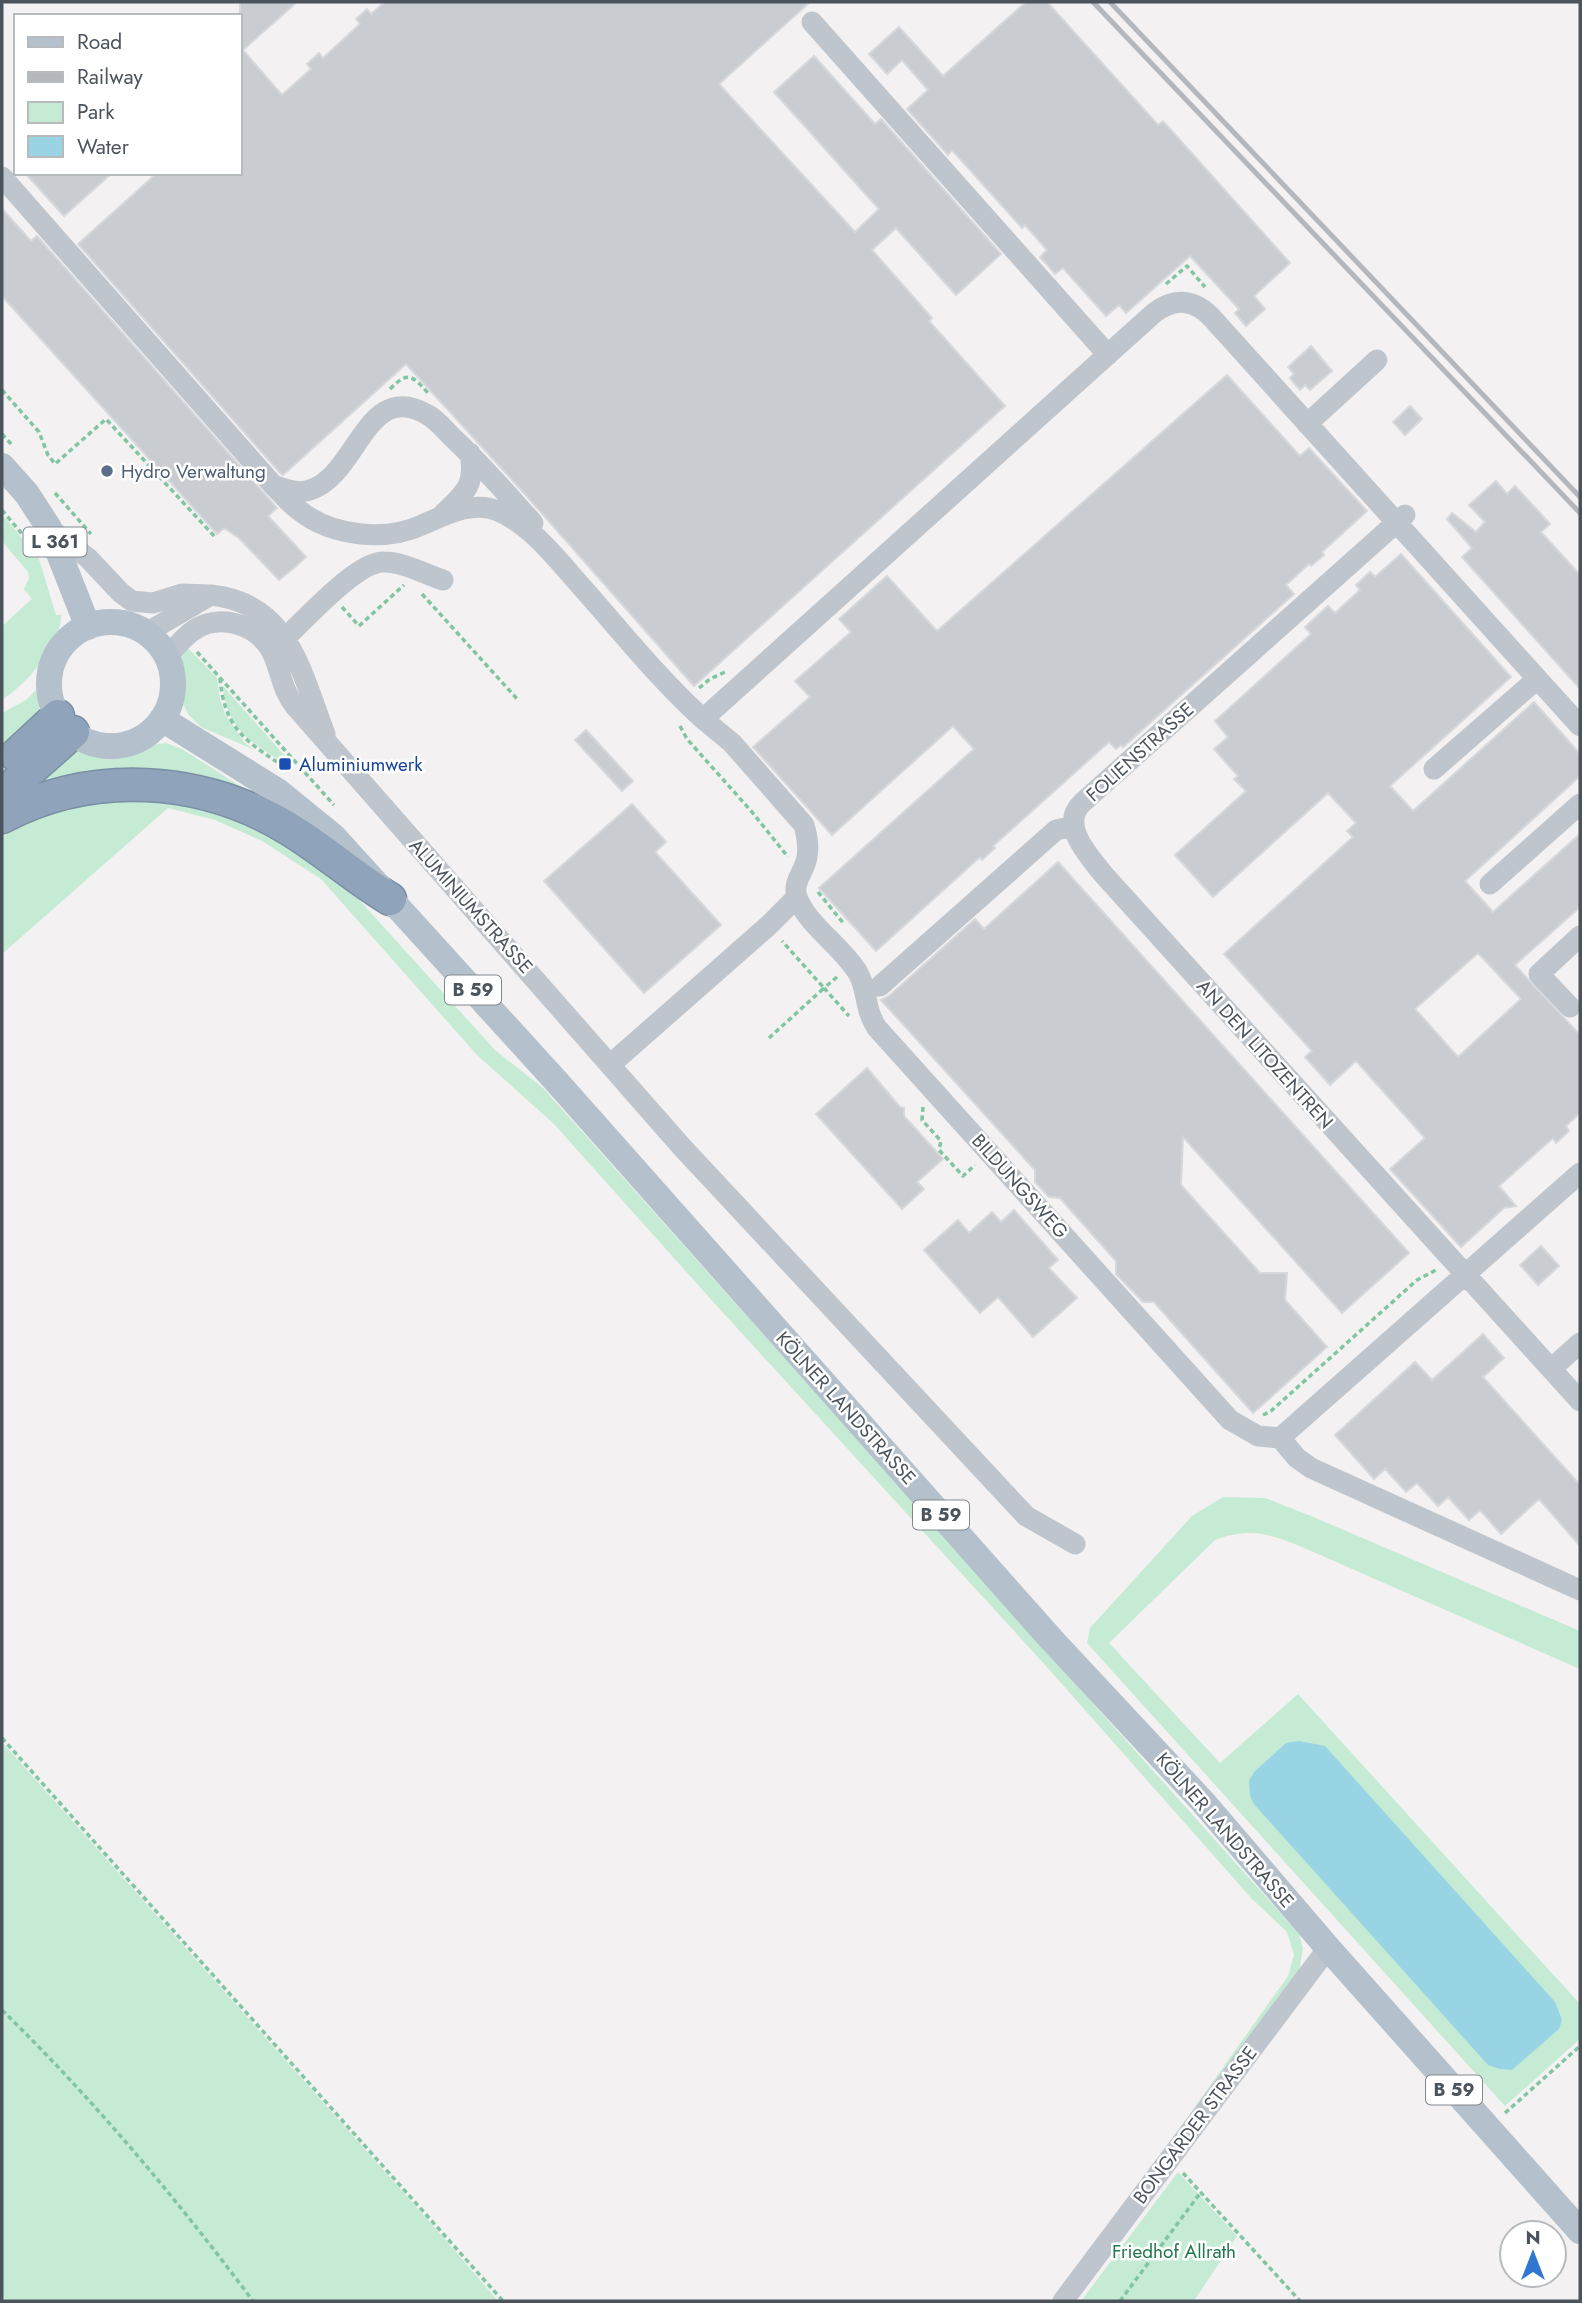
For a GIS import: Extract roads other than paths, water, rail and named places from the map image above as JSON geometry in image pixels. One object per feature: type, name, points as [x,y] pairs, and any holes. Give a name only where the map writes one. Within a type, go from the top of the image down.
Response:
[{"type":"highway","points":[[2,768],[65,724]]},
{"type":"highway","points":[[2,795],[65,724]]},
{"type":"highway","points":[[2,817],[47,797],[97,787],[150,785],[192,790],[237,802],[273,819],[390,899]]},
{"type":"main road","name":"L 361","points":[[2,466],[27,494],[49,528],[88,627]]},
{"type":"main road","points":[[117,623],[146,633],[158,644],[172,673],[173,689],[162,719],[139,739],[120,745],[100,745],[65,724],[52,701],[49,685],[54,660],[64,644],[88,627],[117,623]]},
{"type":"main road","name":"KÖLNER LANDSTRASSE","points":[[162,719],[302,809],[333,836],[565,1091],[1051,1639],[1203,1802],[1328,1948],[1580,2231]]},
{"type":"street","points":[[812,22],[1108,355]]},
{"type":"street","points":[[2,177],[273,485],[301,512],[336,530],[359,533],[400,532],[419,527],[441,516],[485,507],[514,520],[546,547],[676,695],[732,743],[804,825],[808,840],[807,859],[797,881],[797,897],[768,926],[611,1064]]},
{"type":"street","points":[[703,719],[1163,307],[1174,302],[1190,302],[1205,311],[1307,424],[1401,519],[1580,726]]},
{"type":"street","points":[[1307,424],[1377,360]]},
{"type":"street","points":[[273,485],[290,491],[308,491],[323,484],[343,465],[370,422],[384,411],[399,407],[412,408],[429,415],[470,453],[535,525],[546,547]]},
{"type":"street","points":[[441,516],[465,492],[471,480],[473,470],[470,453]]},
{"type":"street","name":"FOLIENSTRASSE","points":[[1074,826],[1074,815],[1082,803],[1401,519]]},
{"type":"street","name":"ALUMINIUMSTRASSE","points":[[49,528],[88,558],[132,601],[153,603],[182,594],[211,595],[248,603],[268,617],[285,638],[300,669],[331,749]]},
{"type":"street","points":[[285,638],[356,572],[374,563],[392,563],[443,580]]},
{"type":"street","points":[[146,633],[211,595]]},
{"type":"street","name":"ALUMINIUMSTRASSE","points":[[167,658],[188,634],[206,624],[232,623],[251,630],[270,648],[282,686],[290,701],[681,1146],[1026,1516],[1075,1544]]},
{"type":"street","points":[[1434,769],[1537,679]]},
{"type":"street","points":[[1490,884],[1580,804]]},
{"type":"street","points":[[880,986],[1056,830],[1074,826]]},
{"type":"street","name":"AN DEN LITOZENTREN","points":[[1074,826],[1084,849],[1104,875],[1580,1401]]},
{"type":"street","name":"BILDUNGSWEG","points":[[797,897],[859,976],[872,1020],[989,1152],[1230,1420],[1258,1436],[1280,1438]]},
{"type":"street","points":[[1570,1007],[1539,974],[1580,936]]},
{"type":"street","points":[[1580,1173],[1280,1438],[1297,1458],[1311,1468],[1580,1590]]},
{"type":"street","points":[[1551,1369],[1580,1342]]},
{"type":"street","name":"BONGARDER STRASSE","points":[[1063,2301],[1328,1948]]},
{"type":"water","points":[[1299,1741],[1325,1746],[1555,2002],[1562,2020],[1559,2029],[1512,2070],[1488,2065],[1253,1803],[1249,1781],[1254,1772],[1286,1743]]},
{"type":"railway","points":[[1093,2],[1580,513]]},
{"type":"railway","points":[[1110,2],[1580,497]]},
{"type":"place","name":"Hydro Verwaltung","points":[[107,471]]},
{"type":"place","name":"Aluminiumwerk","points":[[285,764]]},
{"type":"park label","name":"Friedhof Allrath","points":[[1174,2251]]}]
